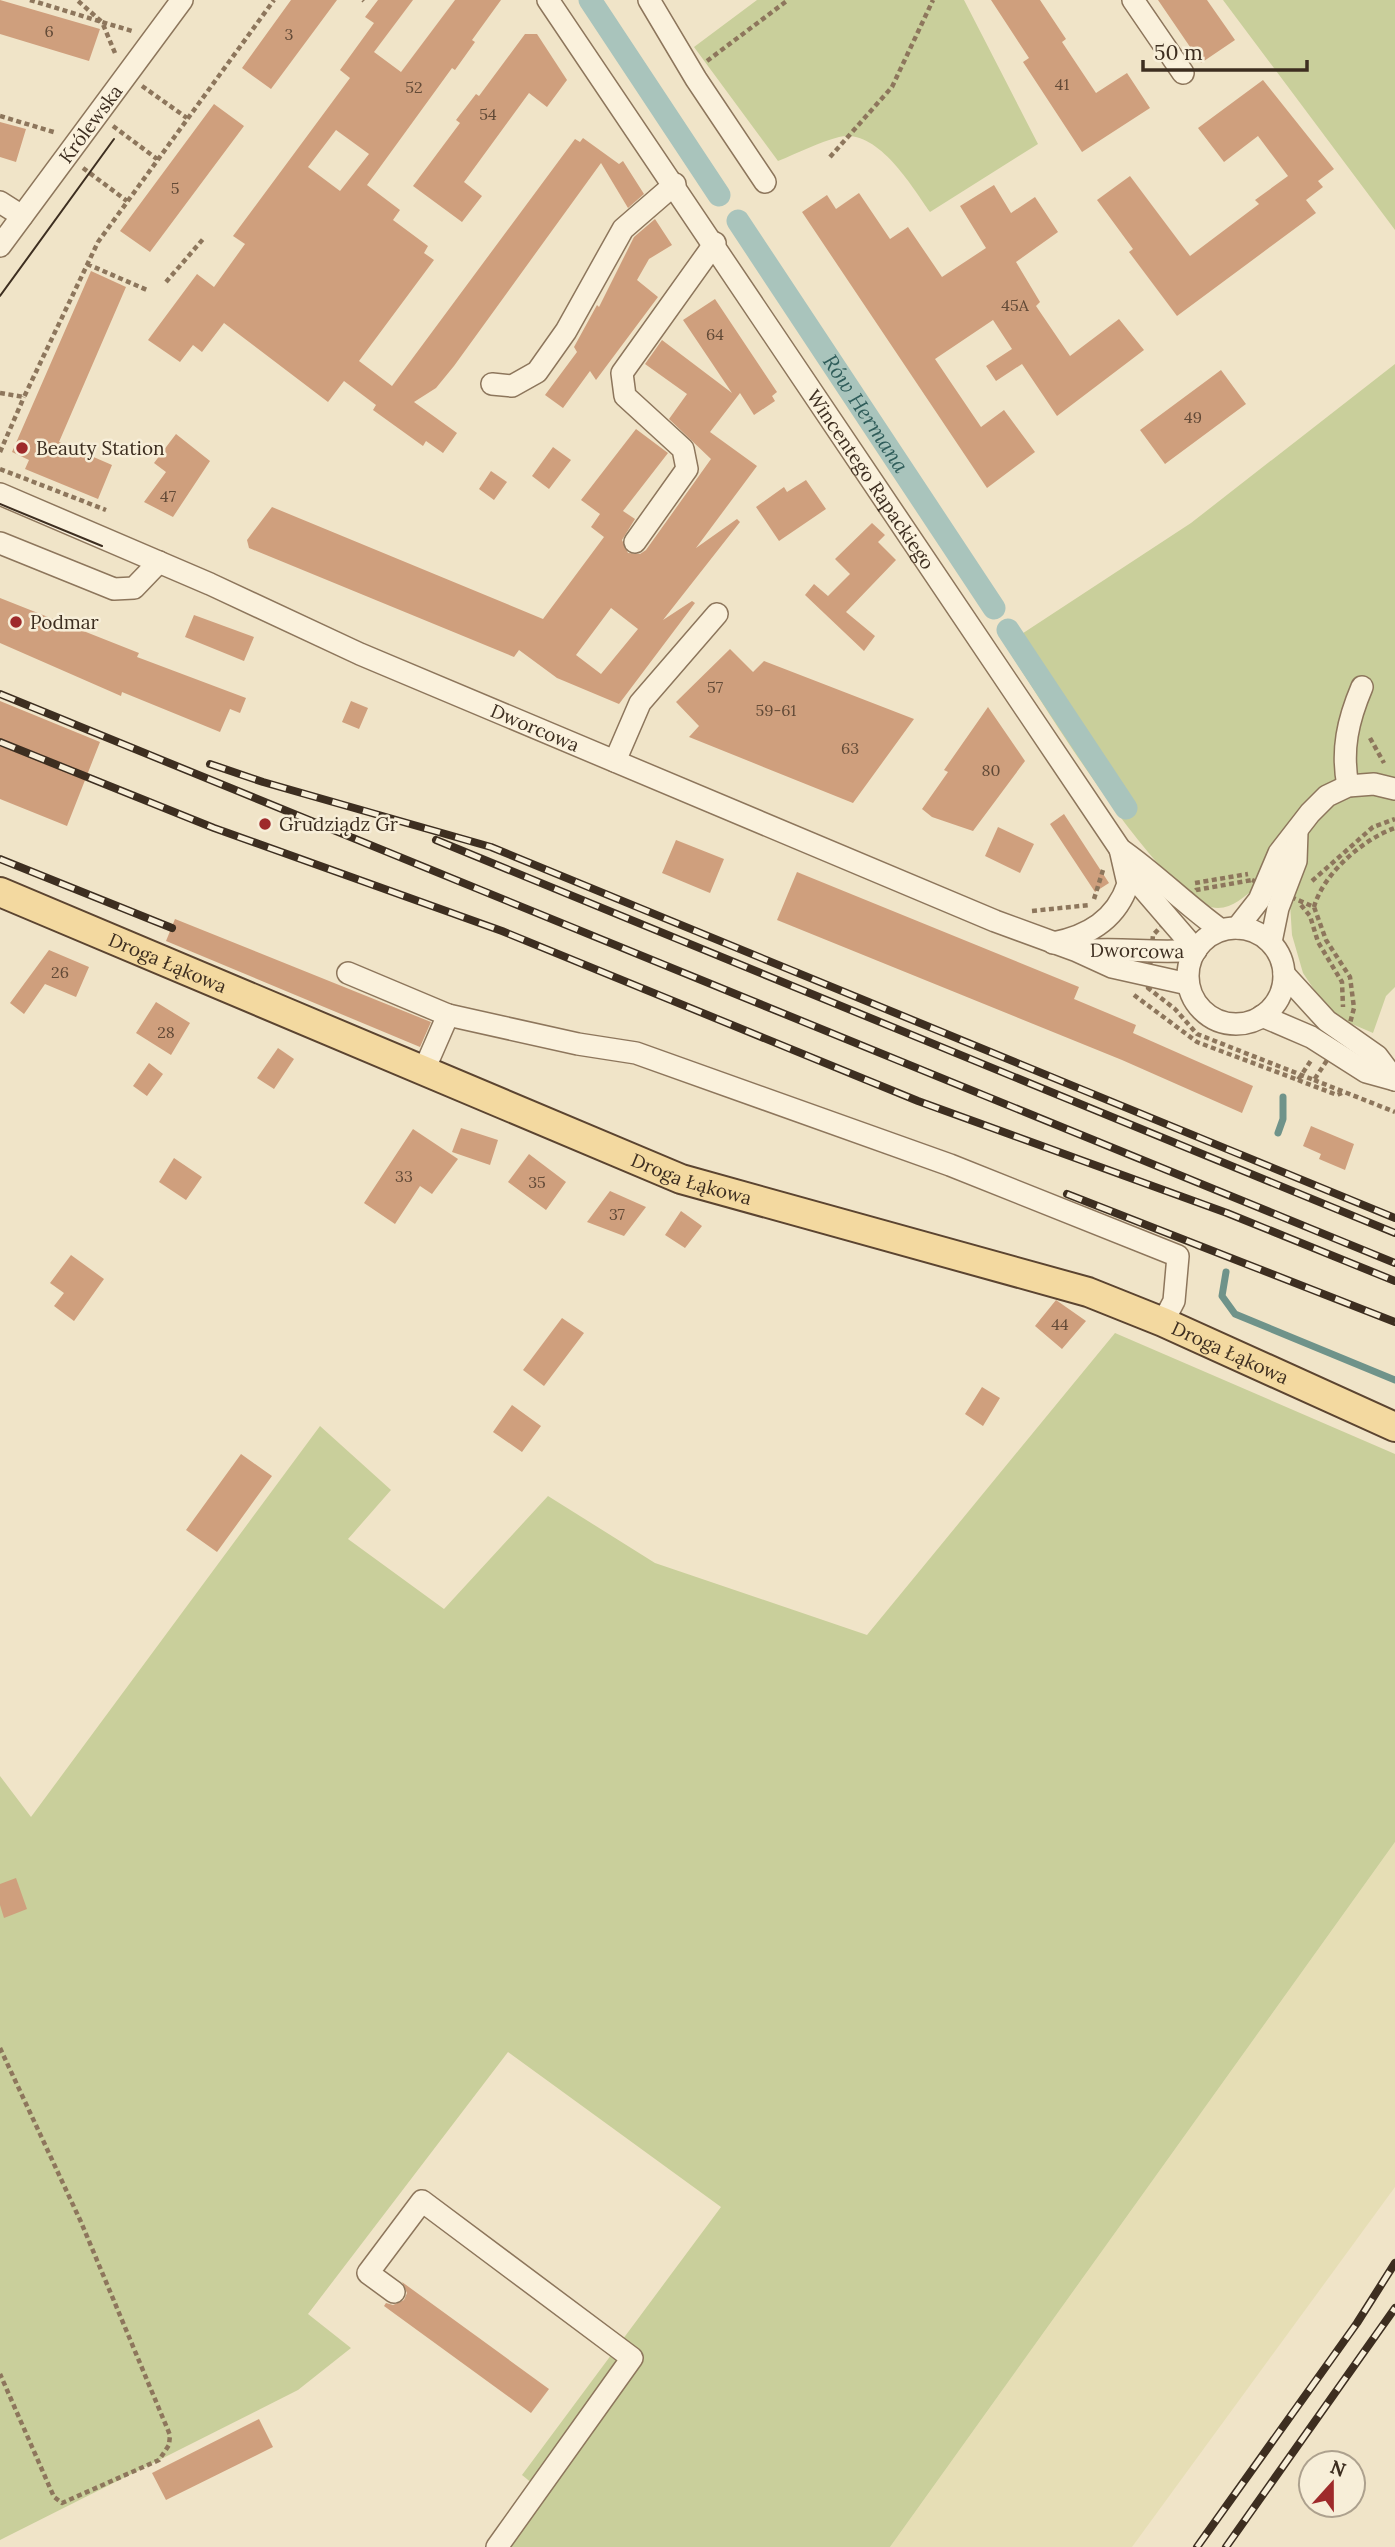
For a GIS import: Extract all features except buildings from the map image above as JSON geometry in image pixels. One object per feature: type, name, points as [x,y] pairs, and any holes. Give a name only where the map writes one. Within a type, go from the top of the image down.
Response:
[{"type":"main road","name":"Droga Łąkowa","points":[[0,892],[681,1179],[1088,1292],[1163,1322],[1395,1427]]},
{"type":"street","name":"Królewska","points":[[0,246],[182,0]]},
{"type":"street","name":"Wincentego Rapackiego","points":[[548,0],[715,243],[1120,849],[1183,903],[1229,929]]},
{"type":"street","points":[[649,0],[692,72],[765,182]]},
{"type":"street","points":[[1133,0],[1183,73]]},
{"type":"street","points":[[492,384],[512,386],[537,372],[566,331],[623,229],[675,184]]},
{"type":"street","points":[[0,202],[22,216]]},
{"type":"street","points":[[635,542],[687,470],[688,461],[684,449],[625,396],[622,373],[715,243]]},
{"type":"street","name":"Dworcowa","points":[[0,494],[159,562],[360,654],[1052,943],[1112,967],[1188,985]]},
{"type":"street","points":[[0,543],[114,589],[134,588],[159,562]]},
{"type":"street","points":[[615,761],[640,703],[717,614]]},
{"type":"street","points":[[1348,786],[1344,767],[1345,739],[1362,687]]},
{"type":"street","points":[[1229,929],[1259,933],[1271,942],[1280,955],[1284,974],[1279,1000],[1262,1016],[1237,1024],[1221,1022],[1206,1014],[1195,1002],[1188,985],[1188,970],[1196,950],[1202,942],[1229,929],[1258,900],[1274,890],[1296,861],[1297,832],[1310,813],[1327,796],[1348,786],[1374,784],[1395,789]]},
{"type":"street","points":[[1120,849],[1127,870],[1167,920],[1196,950]]},
{"type":"street","points":[[1052,943],[1093,930],[1111,914],[1124,895],[1127,870]]},
{"type":"street","points":[[1271,942],[1274,890]]},
{"type":"street","name":"Dworcowa","points":[[1077,951],[1116,947],[1196,950]]},
{"type":"street","points":[[348,973],[448,1015],[578,1044],[636,1053],[950,1165],[1178,1256],[1174,1301],[1163,1322]]},
{"type":"street","points":[[1284,974],[1326,1021],[1339,1042]]},
{"type":"street","points":[[424,1070],[448,1015]]},
{"type":"street","points":[[1262,1016],[1311,1037],[1339,1042],[1377,1056],[1395,1080]]},
{"type":"street","points":[[394,2292],[368,2273],[422,2201],[632,2358],[497,2547]]},
{"type":"path","points":[[30,0],[132,31]]},
{"type":"path","points":[[77,0],[102,22],[115,53]]},
{"type":"path","points":[[0,452],[98,242],[274,0]]},
{"type":"path","points":[[692,72],[788,0]]},
{"type":"path","points":[[830,158],[892,87],[933,0]]},
{"type":"path","points":[[127,75],[187,117]]},
{"type":"path","points":[[97,114],[157,159]]},
{"type":"path","points":[[0,116],[57,133]]},
{"type":"path","points":[[66,156],[127,201]]},
{"type":"path","points":[[166,282],[204,238]]},
{"type":"path","points":[[87,264],[146,290]]},
{"type":"path","points":[[0,393],[24,397]]},
{"type":"path","points":[[0,469],[106,510]]},
{"type":"path","points":[[1369,732],[1370,742],[1388,767]]},
{"type":"path","points":[[1314,1080],[1339,1042],[1354,1008],[1350,977],[1326,940],[1314,907],[1317,894],[1327,879],[1378,834],[1395,828]]},
{"type":"path","points":[[1314,907],[1252,880],[1196,890],[1153,935],[1147,988],[1175,1009],[1197,1034],[1395,1112]]},
{"type":"path","points":[[1297,1080],[1337,1095],[1340,1091]]},
{"type":"path","points":[[0,2048],[82,2222],[158,2403],[170,2435],[169,2445],[159,2460],[62,2503],[54,2497],[0,2374]]},
{"type":"shaded area","points":[[1395,1842],[1395,2187],[1132,2547],[890,2547]]},
{"type":"green space","points":[[757,0],[964,0],[1038,144],[930,212],[904,175],[880,150],[867,141],[839,137],[778,161],[694,47]]},
{"type":"green space","points":[[1223,0],[1395,0],[1395,230]]},
{"type":"green space","points":[[1395,364],[1395,987],[1386,996],[1373,1033],[1331,1015],[1303,973],[1292,935],[1290,904],[1255,888],[1234,904],[1218,908],[1195,899],[1167,874],[1104,794],[1005,645],[1191,523]]},
{"type":"green space","points":[[1115,1333],[1395,1454],[1395,1842],[890,2547],[507,2547],[544,2493],[522,2475],[721,2207],[508,2052],[308,2314],[351,2348],[298,2390],[0,2540],[0,1776],[31,1817],[320,1426],[391,1490],[348,1539],[444,1609],[548,1496],[655,1563],[867,1635]]},
{"type":"waterway","name":"Rów Hermana","points":[[590,0],[719,195]]},
{"type":"waterway","name":"Rów Hermana","points":[[738,221],[994,608]]},
{"type":"waterway","name":"Rów Hermana","points":[[1008,630],[1126,808]]},
{"type":"waterway","points":[[1278,1133],[1283,1119],[1283,1097]]},
{"type":"waterway","points":[[1226,1272],[1222,1296],[1235,1314],[1395,1380]]},
{"type":"tram line","points":[[0,296],[114,139]]},
{"type":"tram line","points":[[0,504],[102,546]]},
{"type":"railway","points":[[0,694],[1395,1263]]},
{"type":"railway","points":[[0,742],[214,828],[502,931],[918,1101],[1227,1213],[1395,1281]]},
{"type":"railway","points":[[210,764],[263,782],[491,847],[1395,1218]]},
{"type":"railway","points":[[436,840],[1395,1233]]},
{"type":"railway","points":[[0,859],[172,928]]},
{"type":"railway","points":[[1067,1194],[1395,1322]]},
{"type":"railway","points":[[1197,2547],[1357,2323],[1395,2263]]},
{"type":"railway","points":[[1226,2547],[1395,2308]]},
{"type":"place","name":"Beauty Station","points":[[22,448]]},
{"type":"place","name":"Podmar","points":[[16,622]]},
{"type":"place","name":"Grudziądz Gr","points":[[265,824]]}]
